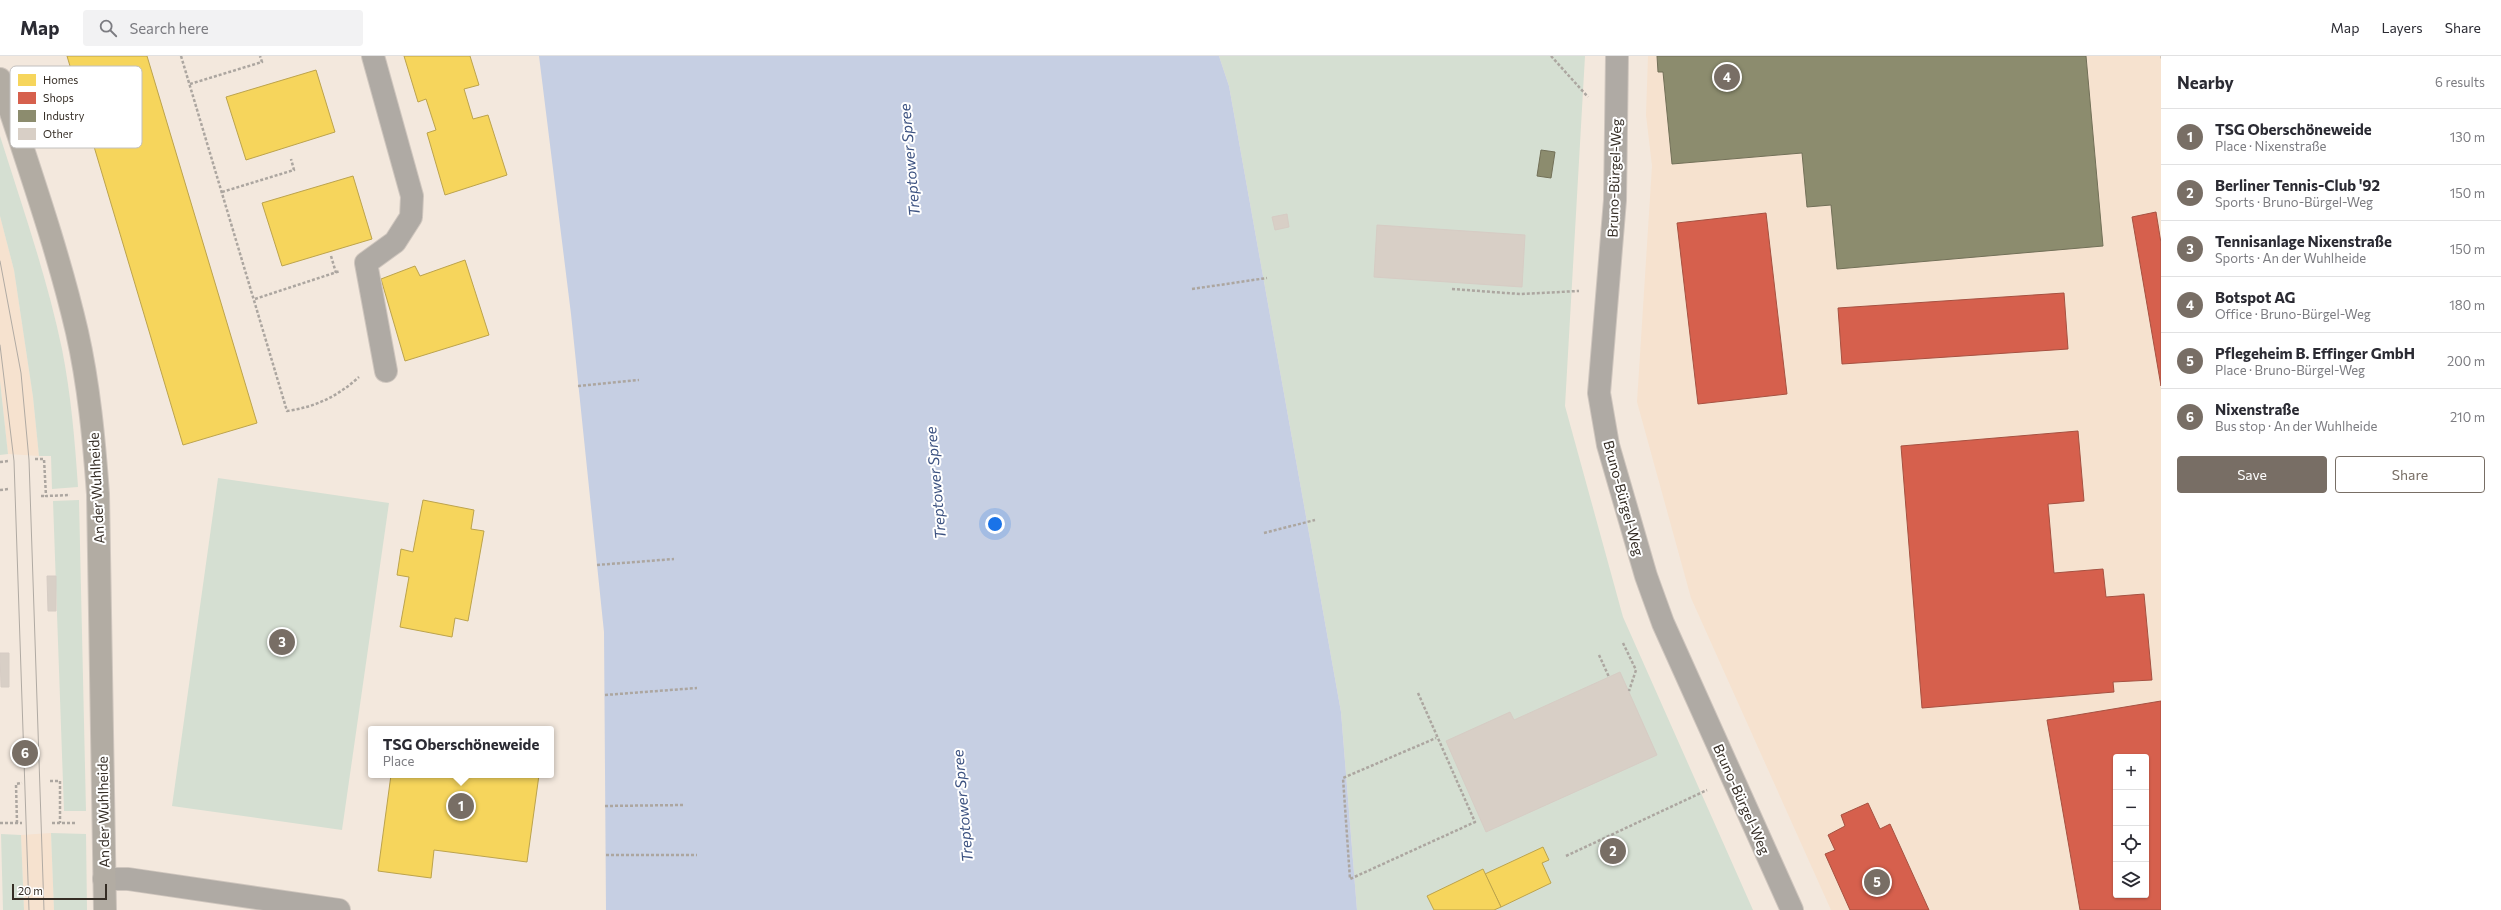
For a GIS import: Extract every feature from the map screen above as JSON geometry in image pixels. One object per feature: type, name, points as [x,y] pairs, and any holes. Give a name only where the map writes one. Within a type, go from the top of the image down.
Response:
[{"type":"main road","name":"An der Wuhlheide","points":[[0,80],[10,111]]},
{"type":"main road","name":"An der Wuhlheide","points":[[22,148],[60,268],[75,325],[94,434],[98,494],[105,910]]},
{"type":"street","points":[[373,56],[412,196],[411,217],[395,242],[366,263],[383,361]]},
{"type":"street","name":"Bruno-Bürgel-Weg","points":[[1617,56],[1615,200],[1599,393],[1608,445],[1646,576],[1663,623],[1792,910]]},
{"type":"street","points":[[104,879],[128,879],[339,910]]},
{"type":"path","points":[[181,56],[255,299],[287,411],[311,408],[348,387],[369,368],[383,361]]},
{"type":"path","points":[[190,84],[262,62],[260,56]]},
{"type":"path","points":[[1551,56],[1616,128]]},
{"type":"path","points":[[222,192],[294,170],[291,159]]},
{"type":"path","points":[[332,256],[336,273]]},
{"type":"path","points":[[255,299],[366,263]]},
{"type":"path","points":[[1192,289],[1267,278]]},
{"type":"path","points":[[1452,289],[1520,294],[1572,291],[1607,294]]},
{"type":"path","points":[[578,386],[639,380]]},
{"type":"path","points":[[35,459],[44,459],[46,496]]},
{"type":"path","points":[[0,462],[9,461]]},
{"type":"path","points":[[0,490],[9,489]]},
{"type":"path","points":[[41,496],[70,495]]},
{"type":"path","points":[[1264,533],[1315,520]]},
{"type":"path","points":[[597,565],[674,559]]},
{"type":"path","points":[[1623,643],[1636,670],[1629,691]]},
{"type":"path","points":[[1598,655],[1609,677]]},
{"type":"path","points":[[605,695],[697,688]]},
{"type":"path","points":[[1418,693],[1436,738],[1475,822],[1350,879],[1343,778],[1436,738]]},
{"type":"path","points":[[1566,856],[1732,777]]},
{"type":"path","points":[[50,781],[60,781],[60,823]]},
{"type":"path","points":[[17,823],[16,784],[22,783]]},
{"type":"path","points":[[605,806],[684,805]]},
{"type":"path","points":[[0,823],[22,823]]},
{"type":"path","points":[[52,823],[84,823]]},
{"type":"path","points":[[606,855],[697,855]]},
{"type":"shaded area","points":[[1219,56],[1585,56],[1565,406],[1623,617],[1753,910],[1357,910],[1341,712],[1229,86]]},
{"type":"shaded area","points":[[1648,56],[2161,56],[2161,910],[1831,910],[1691,598],[1637,402],[1652,166],[1646,115]]},
{"type":"shaded area","points":[[0,136],[42,268],[62,349],[68,384],[76,452],[78,487],[52,489],[51,456],[39,456],[33,397],[14,270],[0,216]]},
{"type":"shaded area","points":[[0,216],[14,270],[33,397],[39,456],[8,454],[0,381]]},
{"type":"shaded area","points":[[0,381],[8,454],[0,455]]},
{"type":"shaded area","points":[[218,478],[389,503],[342,830],[172,806]]},
{"type":"shaded area","points":[[79,500],[86,811],[64,811],[53,501]]},
{"type":"shaded area","points":[[51,833],[54,910],[24,910],[21,835]]},
{"type":"shaded area","points":[[51,833],[86,834],[87,910],[54,910]]},
{"type":"shaded area","points":[[1,834],[21,835],[24,910],[3,910]]},
{"type":"water","name":"Treptower Spree","points":[[539,56],[1219,56],[1229,86],[1341,712],[1357,910],[606,910],[604,632],[571,314]]},
{"type":"building: Homes","points":[[67,56],[147,56],[257,423],[183,445],[94,148],[142,148],[142,66],[70,66]]},
{"type":"building: Homes","points":[[404,56],[470,56],[479,85],[464,89],[473,119],[488,115],[507,175],[445,195],[427,133],[436,130],[426,99],[418,102]]},
{"type":"building: Homes","points":[[316,70],[335,132],[246,160],[226,97]]},
{"type":"building: Homes","points":[[353,176],[372,239],[282,266],[262,203]]},
{"type":"building: Homes","points":[[465,260],[489,335],[405,361],[381,279],[415,266],[420,276]]},
{"type":"building: Homes","points":[[423,500],[474,510],[471,529],[484,531],[468,621],[455,618],[452,637],[400,627],[409,577],[397,575],[401,549],[413,552]]},
{"type":"building: Homes","points":[[391,778],[539,778],[527,862],[434,850],[431,878],[378,871]]},
{"type":"building: Homes","points":[[1543,847],[1549,860],[1542,863],[1551,883],[1501,907],[1485,874]]},
{"type":"building: Homes","points":[[1483,869],[1501,907],[1494,910],[1434,910],[1427,896]]},
{"type":"building: Shops","points":[[2156,212],[2161,243],[2161,386],[2132,217]]},
{"type":"building: Shops","points":[[1766,213],[1787,394],[1698,404],[1677,223]]},
{"type":"building: Shops","points":[[2064,293],[2068,349],[1842,364],[1838,308]]},
{"type":"building: Shops","points":[[2078,431],[2084,501],[2048,504],[2054,573],[2103,569],[2106,597],[2144,594],[2152,680],[2113,682],[2114,692],[1922,708],[1901,446]]},
{"type":"building: Shops","points":[[2161,701],[2161,910],[2080,910],[2047,720]]},
{"type":"building: Shops","points":[[1868,803],[1880,829],[1890,824],[1929,910],[1850,910],[1825,854],[1835,850],[1828,835],[1845,826],[1841,815]]},
{"type":"building: Industry","points":[[1657,56],[2086,56],[2103,246],[1837,269],[1831,205],[1807,207],[1802,153],[1672,164],[1663,72],[1658,72]]},
{"type":"building: Industry","points":[[1541,150],[1555,152],[1551,178],[1537,176]]},
{"type":"building: Other","points":[[1287,214],[1289,227],[1275,230],[1272,217]]},
{"type":"building: Other","points":[[1377,225],[1525,235],[1522,287],[1374,277]]},
{"type":"building: Other","points":[[47,576],[56,576],[56,611],[48,611]]},
{"type":"building: Other","points":[[0,653],[9,653],[9,687],[1,687]]},
{"type":"building: Other","points":[[1620,672],[1657,755],[1486,832],[1446,741],[1510,712],[1514,720]]},
{"type":"tram line","points":[[0,261],[21,373],[29,460],[44,910]]},
{"type":"tram line","points":[[0,345],[14,461],[29,910]]},
{"type":"place","name":"Botspot AG","points":[[1727,77]]},
{"type":"place","name":"Tennisanlage Nixenstraße","points":[[282,642]]},
{"type":"place","name":"Nixenstraße","points":[[25,753]]},
{"type":"place","name":"TSG Oberschöneweide","points":[[461,806]]},
{"type":"place","name":"Berliner Tennis-Club '92","points":[[1613,851]]},
{"type":"place","name":"Pflegeheim B. Effinger GmbH","points":[[1877,882]]}]
